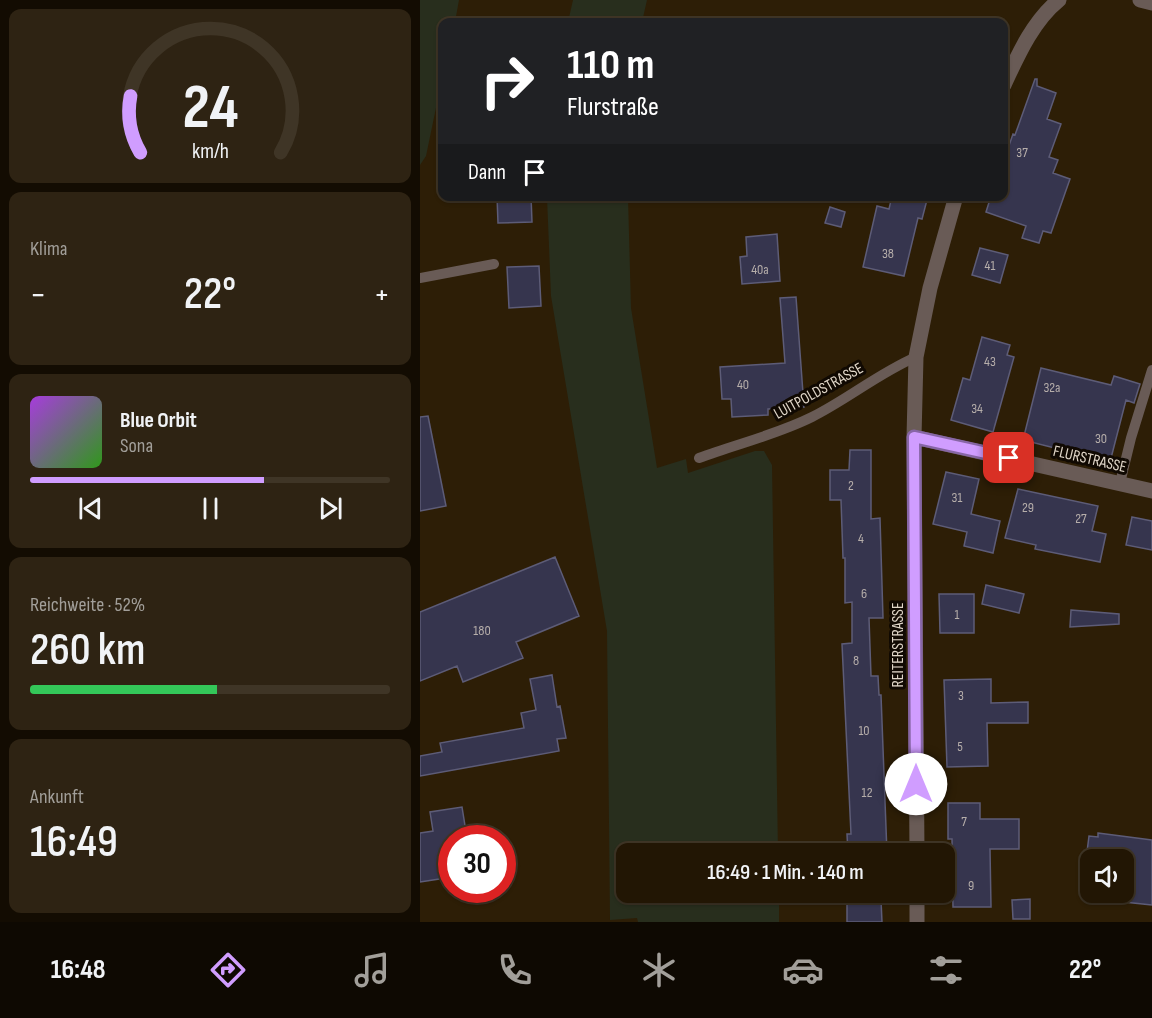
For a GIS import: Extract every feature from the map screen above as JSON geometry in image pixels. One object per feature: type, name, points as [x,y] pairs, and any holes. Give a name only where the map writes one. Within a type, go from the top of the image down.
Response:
[{"type":"street","points":[[1008,77],[1038,20],[1059,0]]},
{"type":"street","points":[[1140,0],[1152,3]]},
{"type":"street","points":[[914,437],[916,357],[930,288],[955,201]]},
{"type":"street","name":"FLURSTRASSE","points":[[914,437],[1152,491]]},
{"type":"street","name":"REITERSTRASSE","points":[[914,437],[917,843]]},
{"type":"street","points":[[917,903],[917,922]]},
{"type":"lane","points":[[420,278],[494,264]]},
{"type":"lane","name":"LUITPOLDSTRASSE","points":[[699,459],[777,433],[812,417],[898,365],[916,357]]},
{"type":"lane","points":[[1120,483],[1152,370]]},
{"type":"green space","points":[[420,0],[459,0],[456,18],[438,18],[438,98],[426,156],[420,165]]},
{"type":"green space","points":[[573,0],[647,0],[643,18],[569,18]]},
{"type":"green space","points":[[547,201],[628,201],[631,308],[657,468],[686,459],[688,473],[755,451],[764,451],[772,465],[778,843],[616,843],[616,903],[779,903],[779,922],[638,922],[637,918],[610,920],[607,631],[551,296]]},
{"type":"building","points":[[1035,79],[1037,79],[1037,86],[1056,93],[1047,119],[1061,124],[1049,157],[1058,160],[1053,173],[1070,179],[1051,233],[1043,231],[1039,243],[1022,238],[1026,226],[986,212],[989,201],[1008,201],[1008,148],[1013,134],[1015,135]]},
{"type":"building","points":[[497,201],[531,201],[532,222],[498,223]]},
{"type":"building","points":[[891,201],[927,201],[922,219],[918,218],[904,276],[863,267],[877,206],[889,209]]},
{"type":"building","points":[[830,207],[845,212],[841,227],[825,223]]},
{"type":"building","points":[[777,234],[780,281],[742,284],[740,257],[747,256],[746,237]]},
{"type":"building","points":[[980,248],[1008,255],[1000,283],[972,275]]},
{"type":"building","points":[[539,266],[541,306],[509,308],[507,267]]},
{"type":"building","points":[[796,297],[804,407],[768,409],[768,415],[732,417],[731,399],[722,399],[720,367],[785,363],[780,298]]},
{"type":"building","points":[[982,337],[1010,345],[1007,355],[1014,357],[993,432],[951,420],[963,378],[970,380]]},
{"type":"building","points":[[1041,368],[1111,385],[1114,376],[1140,384],[1134,403],[1126,400],[1110,462],[1023,440]]},
{"type":"building","points":[[428,416],[446,506],[420,511],[420,417]]},
{"type":"building","points":[[850,450],[871,450],[871,519],[880,518],[883,618],[869,618],[871,676],[878,676],[879,695],[881,695],[887,843],[847,843],[847,834],[851,834],[842,644],[852,643],[852,602],[845,603],[841,500],[830,500],[830,470],[849,470]]},
{"type":"building","points":[[946,472],[979,479],[971,514],[1000,521],[993,553],[964,546],[967,532],[933,524]]},
{"type":"building","points":[[1018,489],[1098,506],[1092,531],[1106,534],[1100,562],[1035,549],[1036,545],[1005,538]]},
{"type":"building","points":[[1132,517],[1152,521],[1152,550],[1126,545]]},
{"type":"building","points":[[555,557],[579,616],[516,642],[523,658],[463,682],[457,666],[420,681],[420,612]]},
{"type":"building","points":[[986,585],[1024,594],[1019,613],[982,604]]},
{"type":"building","points":[[939,594],[974,594],[974,633],[940,633]]},
{"type":"building","points":[[1071,610],[1119,614],[1119,624],[1070,627]]},
{"type":"building","points":[[552,675],[557,707],[560,706],[566,738],[557,739],[559,751],[420,776],[420,756],[442,752],[440,743],[524,728],[521,713],[536,710],[530,679]]},
{"type":"building","points":[[991,679],[991,703],[1028,702],[1028,723],[987,723],[988,766],[947,767],[944,680]]},
{"type":"building","points":[[948,803],[980,803],[980,819],[1019,819],[1019,849],[990,849],[991,907],[953,907],[953,903],[955,903],[955,843],[952,843],[952,839],[948,839]]},
{"type":"building","points":[[462,807],[465,825],[438,825],[438,879],[420,882],[420,833],[433,831],[430,812]]},
{"type":"building","points":[[1098,833],[1152,840],[1152,905],[1133,903],[1134,849],[1087,849],[1089,836],[1098,837]]},
{"type":"building","points":[[1030,899],[1030,919],[1013,919],[1012,900]]},
{"type":"building","points":[[847,903],[881,903],[882,922],[847,922]]},
{"type":"route","points":[[916,784],[914,437],[1009,458]]}]
